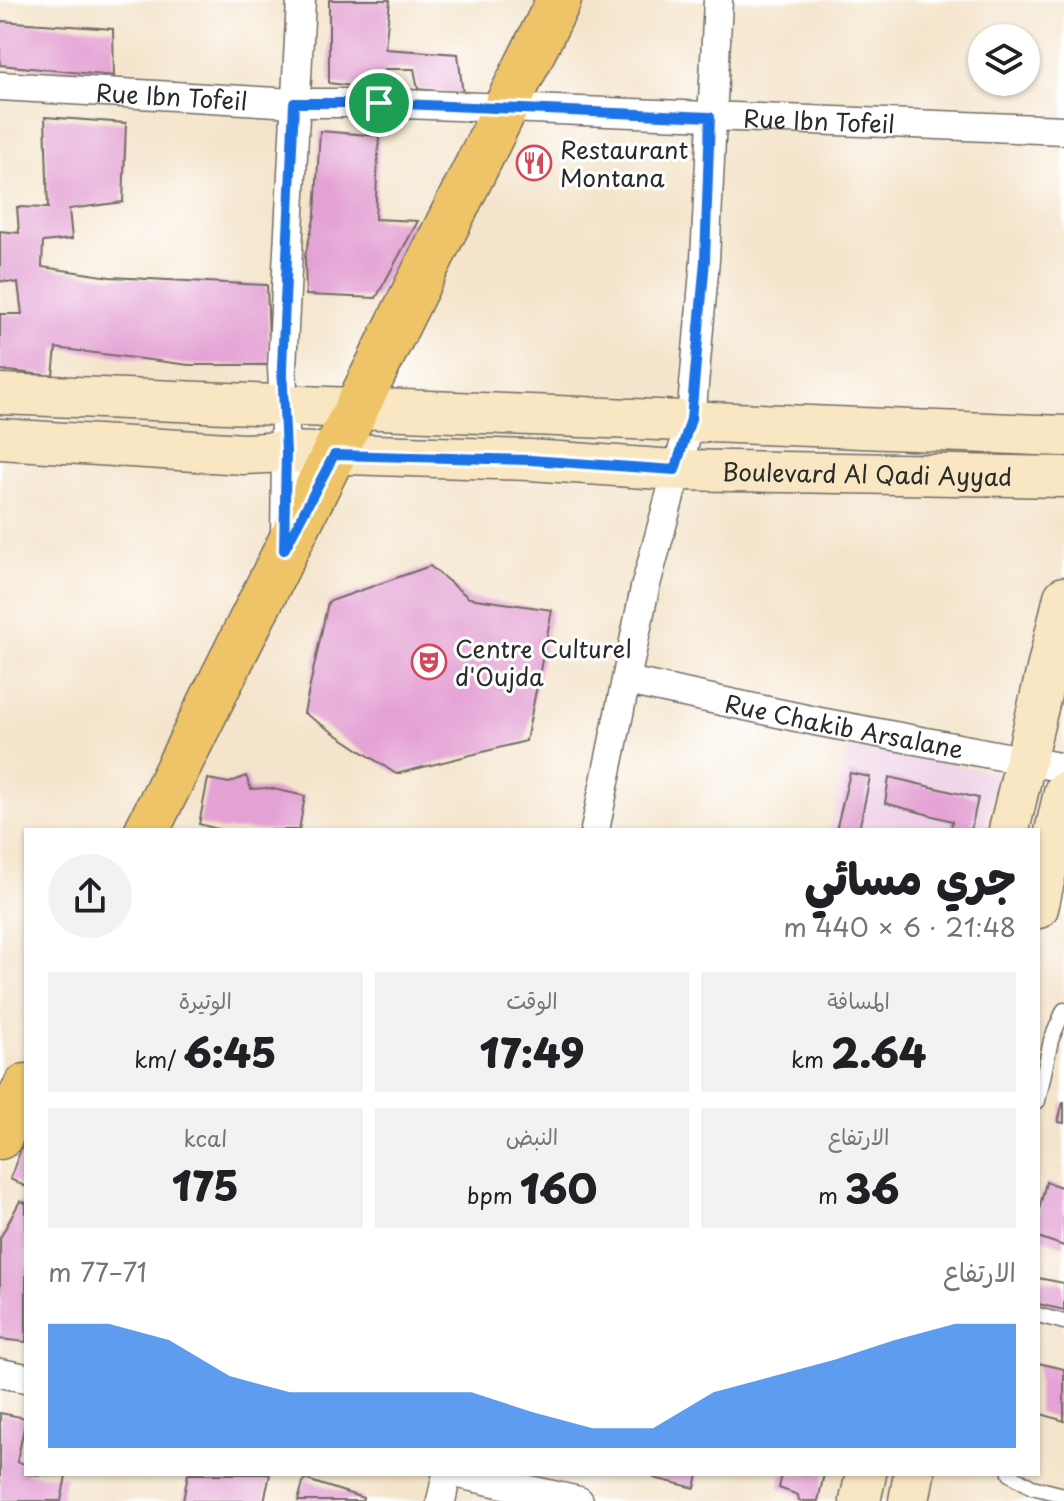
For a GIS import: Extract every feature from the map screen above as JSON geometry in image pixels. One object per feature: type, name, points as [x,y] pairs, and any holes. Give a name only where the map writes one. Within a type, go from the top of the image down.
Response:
[{"type":"main road","points":[[148,828],[284,550],[508,110],[559,0]]},
{"type":"main road","name":"Boulevard Al Qadi Ayyad","points":[[0,394],[1064,436]]},
{"type":"main road","name":"Boulevard Al Qadi Ayyad","points":[[0,439],[244,454],[286,452],[530,460],[675,470],[1064,477]]},
{"type":"main road","points":[[1009,828],[1064,597]]},
{"type":"main road","points":[[1040,899],[1064,792]]},
{"type":"main road","points":[[0,1137],[24,1090]]},
{"type":"main road","points":[[860,1501],[866,1476]]},
{"type":"main road","points":[[909,1501],[914,1476]]},
{"type":"street","points":[[284,550],[286,452],[282,367],[301,0]]},
{"type":"street","points":[[595,828],[645,588],[691,419],[705,260],[718,0]]},
{"type":"street","name":"Rue Ibn Tofeil","points":[[0,86],[294,103],[1064,130]]},
{"type":"street","name":"Rue Chakib Arsalane","points":[[627,681],[1064,768]]},
{"type":"street","points":[[0,1373],[24,1378]]},
{"type":"street","points":[[441,1501],[447,1476]]},
{"type":"street","points":[[468,1476],[579,1501]]},
{"type":"lane","points":[[1040,1095],[1064,1010]]},
{"type":"lane","points":[[1040,1316],[1064,1322]]},
{"type":"lane","points":[[1013,1476],[1032,1487],[1064,1495]]},
{"type":"shaded area","points":[[850,740],[997,774],[984,828],[829,828]]},
{"type":"building","points":[[329,0],[390,0],[385,49],[458,54],[463,95],[418,89],[414,69],[385,69],[385,90],[329,83]]},
{"type":"building","points":[[0,21],[113,29],[114,76],[0,65]]},
{"type":"building","points":[[45,117],[126,123],[123,202],[69,209],[72,239],[43,242],[42,267],[110,277],[267,285],[270,365],[189,365],[56,348],[53,376],[0,370],[0,314],[22,314],[18,283],[0,281],[0,231],[19,233],[17,207],[48,208]]},
{"type":"building","points":[[320,131],[379,136],[375,219],[418,221],[376,298],[306,295],[305,256],[315,215]]},
{"type":"building","name":"Centre Culturel d'Oujda","points":[[430,566],[469,598],[552,610],[526,741],[396,774],[304,713],[328,602]]},
{"type":"building","points":[[850,773],[870,777],[859,828],[836,828]]},
{"type":"building","points":[[246,776],[251,789],[269,788],[305,796],[299,828],[214,828],[199,824],[208,779],[229,783]]},
{"type":"building","points":[[889,777],[978,798],[971,828],[951,828],[952,821],[885,803]]},
{"type":"building","points":[[1064,1102],[1064,1123],[1058,1122]]},
{"type":"building","points":[[24,1140],[24,1186],[10,1179]]},
{"type":"building","points":[[1046,1182],[1064,1188],[1064,1246],[1040,1238],[1040,1206]]},
{"type":"building","points":[[20,1201],[24,1202],[24,1342],[0,1339],[0,1238]]},
{"type":"building","points":[[1040,1278],[1064,1283],[1064,1310],[1040,1304]]},
{"type":"building","points":[[1040,1363],[1064,1369],[1064,1421],[1040,1414]]},
{"type":"building","points":[[0,1413],[24,1418],[17,1462],[24,1464],[24,1476],[66,1476],[61,1501],[0,1501]]},
{"type":"building","points":[[188,1476],[270,1476],[264,1501],[183,1501]]},
{"type":"building","points":[[655,1476],[698,1476],[695,1488]]},
{"type":"building","points":[[782,1476],[824,1476],[818,1501],[799,1501],[798,1495],[779,1488]]},
{"type":"building","points":[[304,1479],[363,1498],[362,1501],[298,1501]]},
{"type":"place","name":"Restaurant Montana","points":[[534,163]]},
{"type":"place","name":"Centre Culturel d'Oujda","points":[[429,662]]},
{"type":"route","points":[[294,103],[379,103],[710,117],[705,260],[691,419],[675,470],[530,460],[334,455],[284,550],[286,452],[282,367],[294,103]]}]
